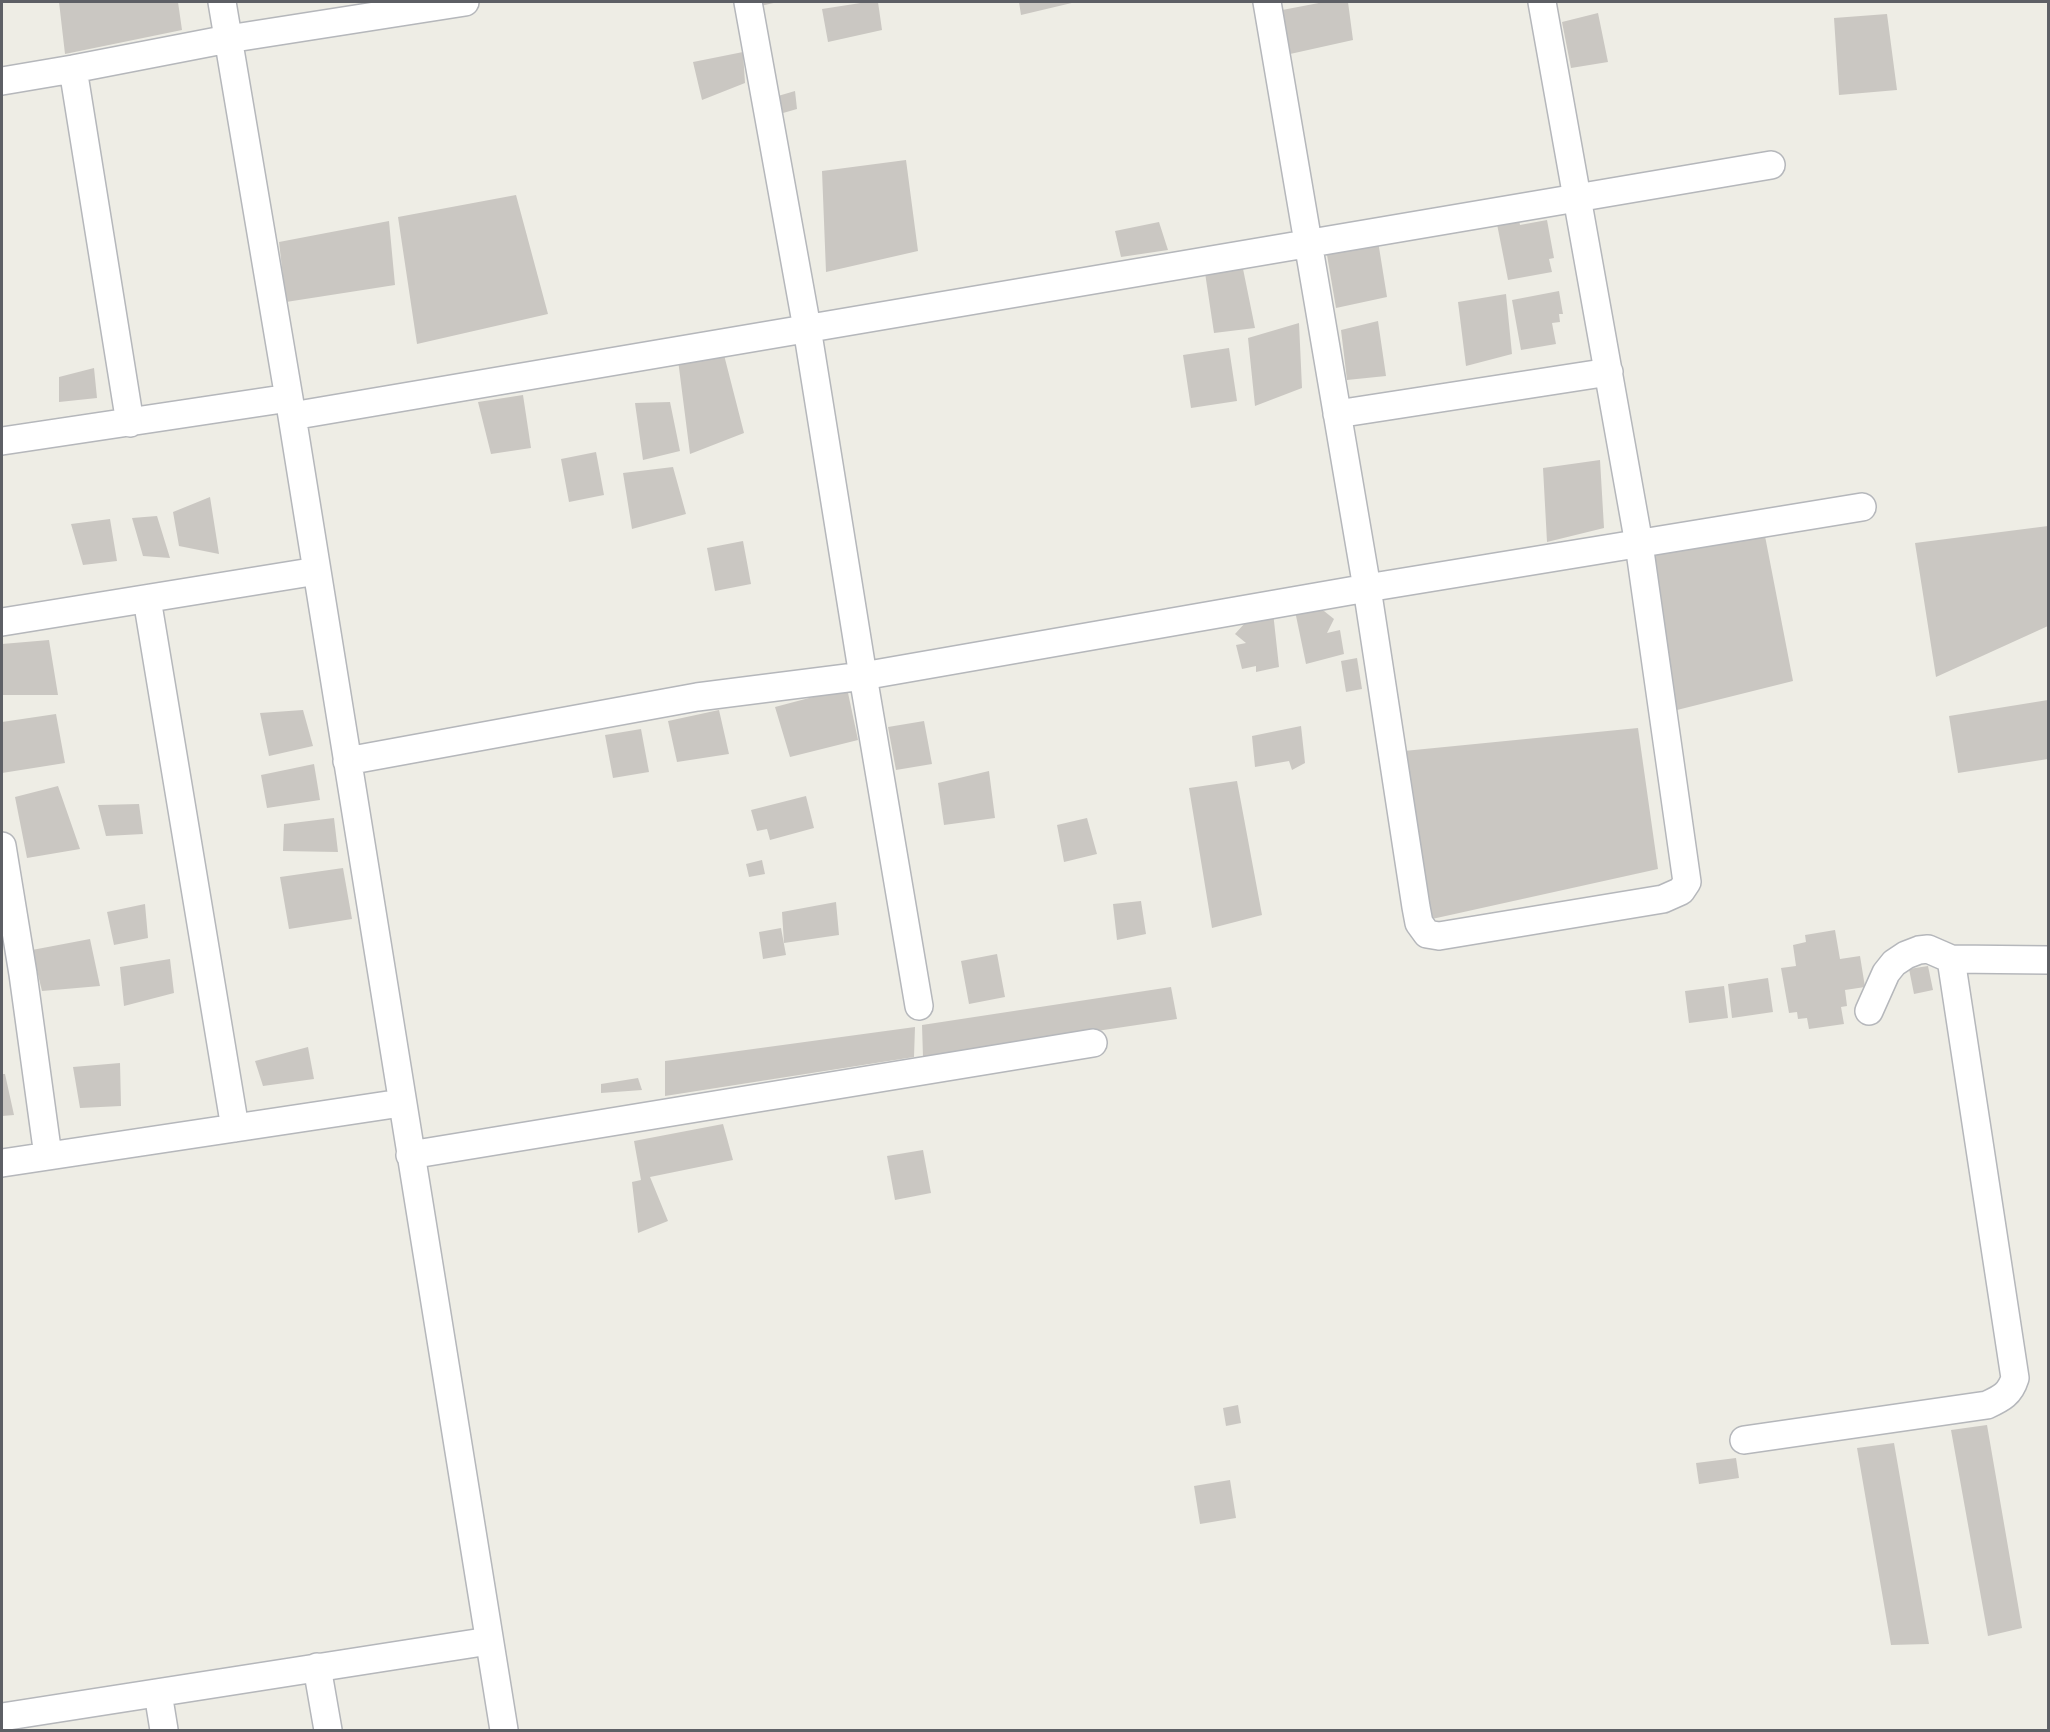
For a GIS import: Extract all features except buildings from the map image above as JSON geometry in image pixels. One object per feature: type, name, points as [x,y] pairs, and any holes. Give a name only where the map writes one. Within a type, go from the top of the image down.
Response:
[{"type":"street","points":[[222,2],[290,407],[504,1731]]},
{"type":"street","points":[[2,81],[228,39],[465,2]]},
{"type":"street","points":[[748,2],[807,328],[862,676],[919,1006]]},
{"type":"street","points":[[1267,2],[1367,588],[1416,907],[1419,922],[1427,934],[1439,936],[1663,899],[1681,891],[1687,882],[1639,543],[1542,2]]},
{"type":"street","points":[[73,69],[129,423]]},
{"type":"street","points":[[2,441],[129,423],[290,407],[807,328],[1771,165]]},
{"type":"street","points":[[1337,414],[1609,372]]},
{"type":"street","points":[[347,761],[697,697],[862,676],[1367,588],[1862,507]]},
{"type":"street","points":[[2,622],[316,571]]},
{"type":"street","points":[[147,599],[235,1128]]},
{"type":"street","points":[[2,846],[12,976],[48,1156]]},
{"type":"street","points":[[1869,1011],[1886,973],[1894,963],[1906,955],[1928,949],[1950,959],[2049,960]]},
{"type":"street","points":[[1744,1440],[1987,1404],[2003,1398],[2011,1389],[2015,1378],[1950,959]]},
{"type":"street","points":[[410,1155],[1094,1043]]},
{"type":"street","points":[[2,1163],[401,1103]]},
{"type":"street","points":[[13,1721],[158,1693],[489,1641]]},
{"type":"street","points":[[317,1667],[328,1731]]},
{"type":"street","points":[[158,1693],[164,1731]]}]
